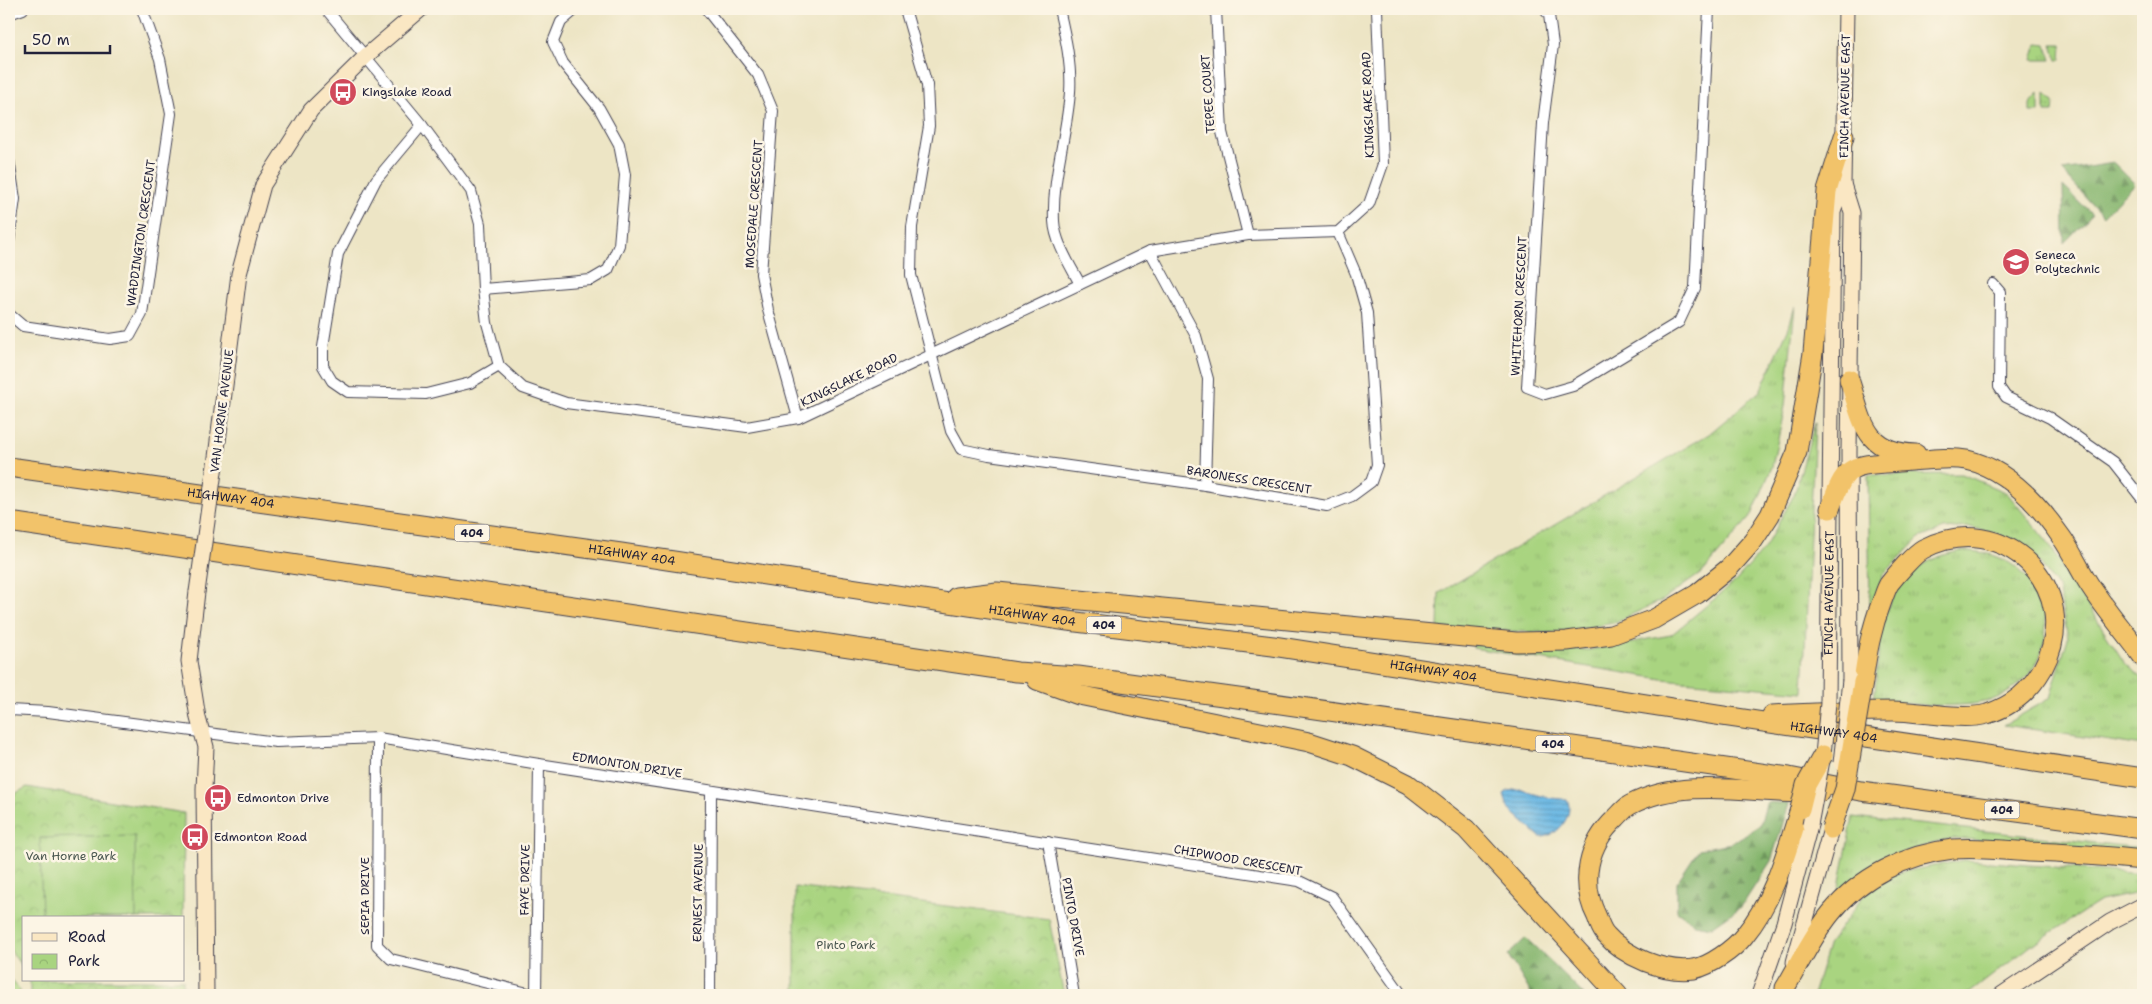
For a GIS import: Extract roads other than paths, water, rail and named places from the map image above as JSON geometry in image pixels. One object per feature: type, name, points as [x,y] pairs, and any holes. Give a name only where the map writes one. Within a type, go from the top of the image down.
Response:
[{"type":"highway","points":[[935,600],[997,592],[1516,642],[1567,641],[1611,635],[1654,619],[1697,594],[1729,568],[1753,541],[1770,515],[1785,484],[1797,452],[1812,353],[1827,191],[1844,136]]},
{"type":"highway","points":[[1850,380],[1865,429],[1872,440],[1885,448],[1898,452],[1933,455],[1946,459]]},
{"type":"highway","points":[[1830,509],[1839,482],[1849,470],[1863,465],[1946,459],[1967,460],[1986,467],[2034,501],[2063,539],[2088,584],[2143,656]]},
{"type":"highway","name":"HIGHWAY 404","points":[[9,467],[935,600],[1068,621],[1273,646],[1723,716],[2143,778]]},
{"type":"highway","name":"404","points":[[9,522],[1017,672],[1078,676],[1779,775],[1861,792],[2143,828]]},
{"type":"highway","points":[[1723,716],[1894,711],[1953,715],[1986,714],[2012,703],[2034,685],[2050,654],[2056,628],[2053,601],[2041,577],[2024,558],[1995,540],[1968,537],[1943,540],[1921,550],[1888,585],[1872,625],[1856,681],[1845,789],[1831,829]]},
{"type":"highway","points":[[1017,672],[1080,695],[1309,742],[1352,756],[1408,784],[1466,829],[1618,995]]},
{"type":"highway","points":[[1823,754],[1806,785],[1800,809],[1782,864],[1766,903],[1744,937],[1726,954],[1695,969],[1662,967],[1627,953],[1605,934],[1593,909],[1587,879],[1593,850],[1603,830],[1629,806],[1661,794],[1711,788],[1782,792],[1861,792]]},
{"type":"highway","points":[[1784,993],[1823,923],[1836,908],[1858,887],[1884,870],[1920,856],[1954,849],[2092,855],[2143,860]]},
{"type":"main road","name":"VAN HORNE AVENUE","points":[[206,995],[204,789],[206,747],[189,662],[239,274],[263,185],[311,110],[366,56],[421,9]]},
{"type":"main road","name":"FINCH AVENUE EAST","points":[[1846,9],[1844,184],[1852,213],[1849,470],[1856,681]]},
{"type":"main road","name":"FINCH AVENUE EAST","points":[[1759,995],[1784,923],[1810,825],[1823,754],[1829,685],[1834,212],[1844,184]]},
{"type":"main road","points":[[1784,993],[1802,936],[1831,829]]},
{"type":"main road","points":[[2001,995],[2110,922],[2143,905]]},
{"type":"street","points":[[9,14],[22,9]]},
{"type":"street","name":"WADDINGTON CRESCENT","points":[[9,314],[23,326],[110,339],[130,336],[142,314],[171,114],[160,59],[142,9]]},
{"type":"street","points":[[326,9],[422,125],[471,191],[480,224],[483,289],[487,323],[499,366],[470,383],[426,394],[348,392],[332,381],[323,366],[323,346],[338,254],[376,180],[422,125]]},
{"type":"street","points":[[483,289],[591,280],[608,270],[619,245],[625,175],[619,144],[598,108],[563,62],[553,42],[561,22],[576,9]]},
{"type":"street","name":"MOSEDALE CRESCENT","points":[[706,9],[758,75],[773,111],[761,274],[768,310],[798,418]]},
{"type":"street","points":[[906,9],[927,85],[929,126],[912,227],[911,275],[930,355]]},
{"type":"street","points":[[1059,9],[1066,40],[1070,91],[1056,185],[1054,223],[1064,252],[1080,284]]},
{"type":"street","name":"TEPEE COURT","points":[[1216,9],[1222,132],[1248,235]]},
{"type":"street","name":"KINGSLAKE ROAD","points":[[499,366],[523,388],[566,403],[746,426],[798,418],[1150,251],[1248,235],[1338,232],[1369,204],[1383,164],[1377,9]]},
{"type":"street","name":"WHITEHORN CRESCENT","points":[[1544,9],[1549,15],[1553,45],[1543,123],[1527,387],[1545,394],[1573,386],[1679,322],[1695,288],[1709,9]]},
{"type":"street","points":[[9,160],[15,199],[9,242]]},
{"type":"street","name":"BARONESS CRESCENT","points":[[930,355],[951,431],[961,449],[989,455],[1205,485],[1327,506],[1352,496],[1371,482],[1376,465],[1367,313],[1356,274],[1338,232]]},
{"type":"street","points":[[1150,251],[1196,336],[1208,379],[1205,485]]},
{"type":"street","points":[[1993,284],[2000,292],[1999,387],[2006,397],[2050,418],[2113,462],[2143,500]]},
{"type":"street","points":[[9,710],[48,712],[202,734]]},
{"type":"street","name":"EDMONTON DRIVE","points":[[202,734],[276,742],[378,738],[1048,842]]},
{"type":"street","name":"SEPIA DRIVE","points":[[378,738],[377,945],[391,959],[536,995]]},
{"type":"street","name":"FAYE DRIVE","points":[[536,995],[539,764]]},
{"type":"street","name":"ERNEST AVENUE","points":[[710,995],[711,791]]},
{"type":"street","name":"PINTO DRIVE","points":[[1048,842],[1074,995]]},
{"type":"street","name":"CHIPWOOD CRESCENT","points":[[1048,842],[1299,881],[1332,897],[1402,995]]},
{"type":"water","points":[[1520,789],[1549,798],[1567,799],[1569,812],[1558,830],[1553,834],[1540,837],[1508,808],[1504,794],[1508,791]]},
{"type":"place","name":"Kingslake Road","points":[[343,92]]},
{"type":"place","name":"Seneca Polytechnic","points":[[2016,262]]},
{"type":"place","name":"Edmonton Drive","points":[[218,798]]},
{"type":"place","name":"Edmonton Road","points":[[195,837]]},
{"type":"park label","name":"Van Horne Park","points":[[71,856]]},
{"type":"park label","name":"Pinto Park","points":[[846,945]]}]
